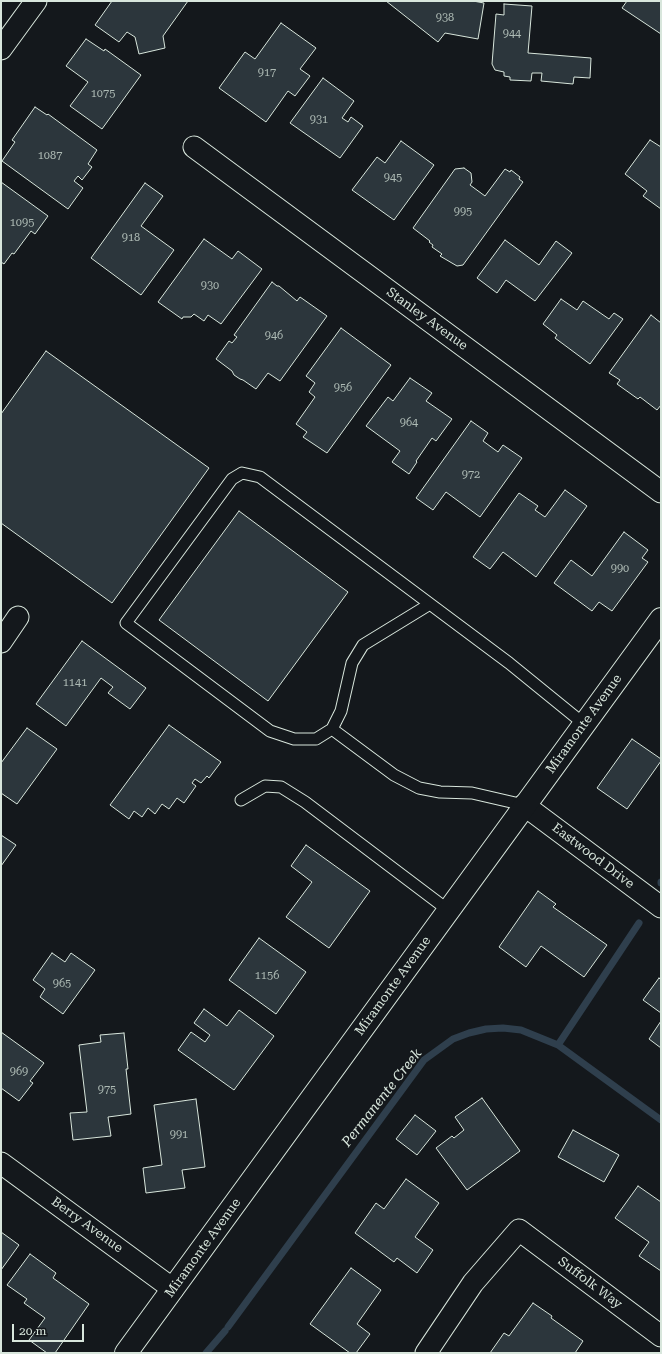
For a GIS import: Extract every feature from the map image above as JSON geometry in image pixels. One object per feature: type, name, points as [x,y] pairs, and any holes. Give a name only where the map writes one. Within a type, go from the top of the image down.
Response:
[{"type":"street","points":[[1,50],[36,1]]},
{"type":"street","name":"Stanley Avenue","points":[[194,147],[661,492]]},
{"type":"street","points":[[1,642],[18,617]]},
{"type":"street","name":"Miramonte Avenue","points":[[126,1353],[661,619]]},
{"type":"street","name":"Eastwood Drive","points":[[524,805],[661,907]]},
{"type":"street","name":"Berry Avenue","points":[[1,1163],[173,1289]]},
{"type":"street","name":"Suffolk Way","points":[[426,1353],[473,1283],[519,1230],[661,1336]]},
{"type":"lane","points":[[430,604],[364,645],[352,663],[341,711],[332,728],[316,739],[294,739],[270,731],[126,623],[232,479],[242,473],[260,477],[509,663],[584,724]]},
{"type":"lane","points":[[332,728],[394,775],[419,788],[440,792],[472,793],[524,805]]},
{"type":"lane","points":[[242,800],[265,786],[281,787],[305,802],[448,910]]},
{"type":"building","points":[[112,1],[188,1],[163,36],[165,48],[139,54],[135,37],[127,32],[119,42],[95,25]]},
{"type":"building","points":[[386,1],[473,1],[484,3],[478,39],[445,33],[438,42]]},
{"type":"building","points":[[627,1],[661,1],[661,34],[622,8]]},
{"type":"building","points":[[504,4],[532,6],[528,53],[591,58],[590,78],[574,77],[573,84],[541,81],[542,73],[532,73],[531,81],[510,80],[510,77],[504,76],[504,72],[495,70],[492,64],[496,14],[504,15]]},
{"type":"building","points":[[281,23],[316,48],[300,69],[310,76],[295,96],[288,91],[266,122],[219,88],[245,52],[255,59]]},
{"type":"building","points":[[86,39],[104,51],[105,49],[141,75],[102,129],[70,106],[88,82],[66,66]]},
{"type":"building","points":[[323,78],[354,101],[342,118],[348,122],[351,117],[363,126],[340,158],[290,123]]},
{"type":"building","points":[[35,107],[47,115],[48,114],[97,150],[88,164],[92,167],[82,180],[78,176],[74,181],[83,188],[68,209],[2,161],[15,142],[12,140]]},
{"type":"building","points":[[650,140],[661,147],[661,209],[643,196],[647,191],[625,174]]},
{"type":"building","points":[[401,141],[434,165],[394,220],[352,190],[377,157],[385,163]]},
{"type":"building","points":[[464,168],[471,173],[472,182],[470,185],[485,196],[505,169],[510,172],[511,170],[520,177],[519,179],[523,182],[463,265],[457,266],[440,256],[442,254],[432,247],[433,245],[429,242],[430,241],[413,228],[455,169]]},
{"type":"building","points":[[1,182],[48,216],[35,234],[31,231],[14,254],[12,253],[4,264],[1,262]]},
{"type":"building","points":[[145,183],[163,196],[141,226],[174,250],[141,295],[91,258]]},
{"type":"building","points":[[204,239],[232,259],[238,251],[262,269],[221,324],[208,315],[204,321],[194,314],[191,317],[183,317],[182,319],[158,302]]},
{"type":"building","points":[[505,240],[539,265],[556,241],[572,253],[535,301],[506,280],[497,293],[477,278]]},
{"type":"building","points":[[272,282],[297,301],[300,297],[327,316],[280,381],[268,373],[256,389],[234,375],[232,371],[216,359],[229,341],[232,343],[237,337],[234,335]]},
{"type":"building","points":[[561,299],[577,310],[583,301],[609,319],[614,313],[623,319],[590,364],[555,338],[557,335],[543,324]]},
{"type":"building","points":[[651,315],[661,323],[661,405],[657,410],[640,397],[638,399],[617,384],[620,380],[609,373]]},
{"type":"building","points":[[341,328],[391,365],[327,453],[303,437],[307,432],[296,424],[315,397],[309,392],[315,383],[306,376]]},
{"type":"building","points":[[46,351],[209,468],[112,603],[1,523],[1,414]]},
{"type":"building","points":[[410,378],[432,393],[426,401],[452,419],[436,441],[432,438],[409,474],[392,462],[400,451],[366,426],[388,397],[393,401]]},
{"type":"building","points":[[471,421],[488,433],[483,441],[498,452],[503,445],[522,458],[480,517],[446,492],[433,510],[416,498]]},
{"type":"building","points":[[565,490],[587,506],[536,577],[503,552],[490,569],[473,557],[519,493],[538,506],[535,510],[545,517]]},
{"type":"building","points":[[239,511],[348,592],[268,701],[159,620]]},
{"type":"building","points":[[624,532],[648,550],[642,558],[648,562],[612,611],[599,602],[592,611],[554,583],[571,560],[592,576]]},
{"type":"building","points":[[82,641],[146,688],[130,709],[108,693],[113,687],[101,678],[66,726],[36,704]]},
{"type":"building","points":[[169,725],[221,762],[209,778],[207,776],[201,783],[195,779],[192,783],[196,786],[184,803],[177,798],[169,809],[162,804],[155,814],[148,808],[142,817],[134,811],[129,819],[110,805]]},
{"type":"building","points":[[27,728],[57,749],[17,804],[1,793],[1,763]]},
{"type":"building","points":[[632,739],[661,759],[661,761],[627,809],[597,788]]},
{"type":"building","points":[[1,835],[16,845],[1,866]]},
{"type":"building","points":[[306,845],[370,891],[329,948],[286,917],[312,882],[291,866]]},
{"type":"building","points":[[538,891],[556,904],[553,907],[607,945],[584,977],[541,946],[526,967],[499,947]]},
{"type":"building","points":[[259,938],[306,972],[276,1014],[229,980]]},
{"type":"building","points":[[52,953],[65,962],[71,953],[95,970],[63,1014],[40,997],[45,989],[33,980]]},
{"type":"building","points":[[659,978],[661,980],[661,1013],[643,1000]]},
{"type":"building","points":[[204,1009],[227,1026],[239,1010],[274,1036],[234,1090],[178,1050],[191,1032],[205,1042],[210,1035],[194,1023]]},
{"type":"building","points":[[661,1021],[661,1048],[649,1039]]},
{"type":"building","points":[[1,1032],[44,1063],[30,1081],[33,1083],[19,1101],[1,1088]]},
{"type":"building","points":[[124,1033],[131,1114],[108,1117],[111,1136],[73,1140],[70,1113],[87,1112],[79,1045],[101,1042],[100,1035]]},
{"type":"building","points":[[482,1098],[520,1151],[467,1190],[436,1148],[452,1136],[454,1138],[464,1130],[455,1117]]},
{"type":"building","points":[[196,1099],[205,1167],[182,1170],[185,1188],[146,1193],[143,1168],[162,1165],[154,1105]]},
{"type":"building","points":[[415,1115],[436,1131],[417,1155],[396,1139]]},
{"type":"building","points":[[573,1130],[619,1155],[604,1182],[558,1157]]},
{"type":"building","points":[[406,1179],[439,1203],[415,1237],[433,1250],[417,1273],[397,1258],[394,1262],[355,1233],[376,1203],[384,1209]]},
{"type":"building","points":[[638,1186],[661,1202],[661,1271],[639,1256],[649,1242],[615,1218]]},
{"type":"building","points":[[1,1232],[19,1245],[1,1270]]},
{"type":"building","points":[[30,1254],[56,1273],[53,1278],[89,1304],[55,1353],[47,1353],[29,1340],[45,1318],[24,1303],[27,1299],[7,1285]]},
{"type":"building","points":[[351,1268],[381,1290],[357,1324],[370,1334],[356,1353],[350,1353],[310,1324]]},
{"type":"building","points":[[533,1303],[583,1341],[575,1353],[490,1353],[504,1333],[509,1336]]},
{"type":"waterway","name":"Permanente Creek","points":[[558,1045],[639,923]]},
{"type":"waterway","name":"Permanente Creek","points":[[228,1327],[424,1060],[453,1039],[486,1029],[503,1028],[521,1030],[558,1045],[661,1120]]},
{"type":"waterway","name":"Permanente Creek","points":[[206,1353],[225,1331]]}]
